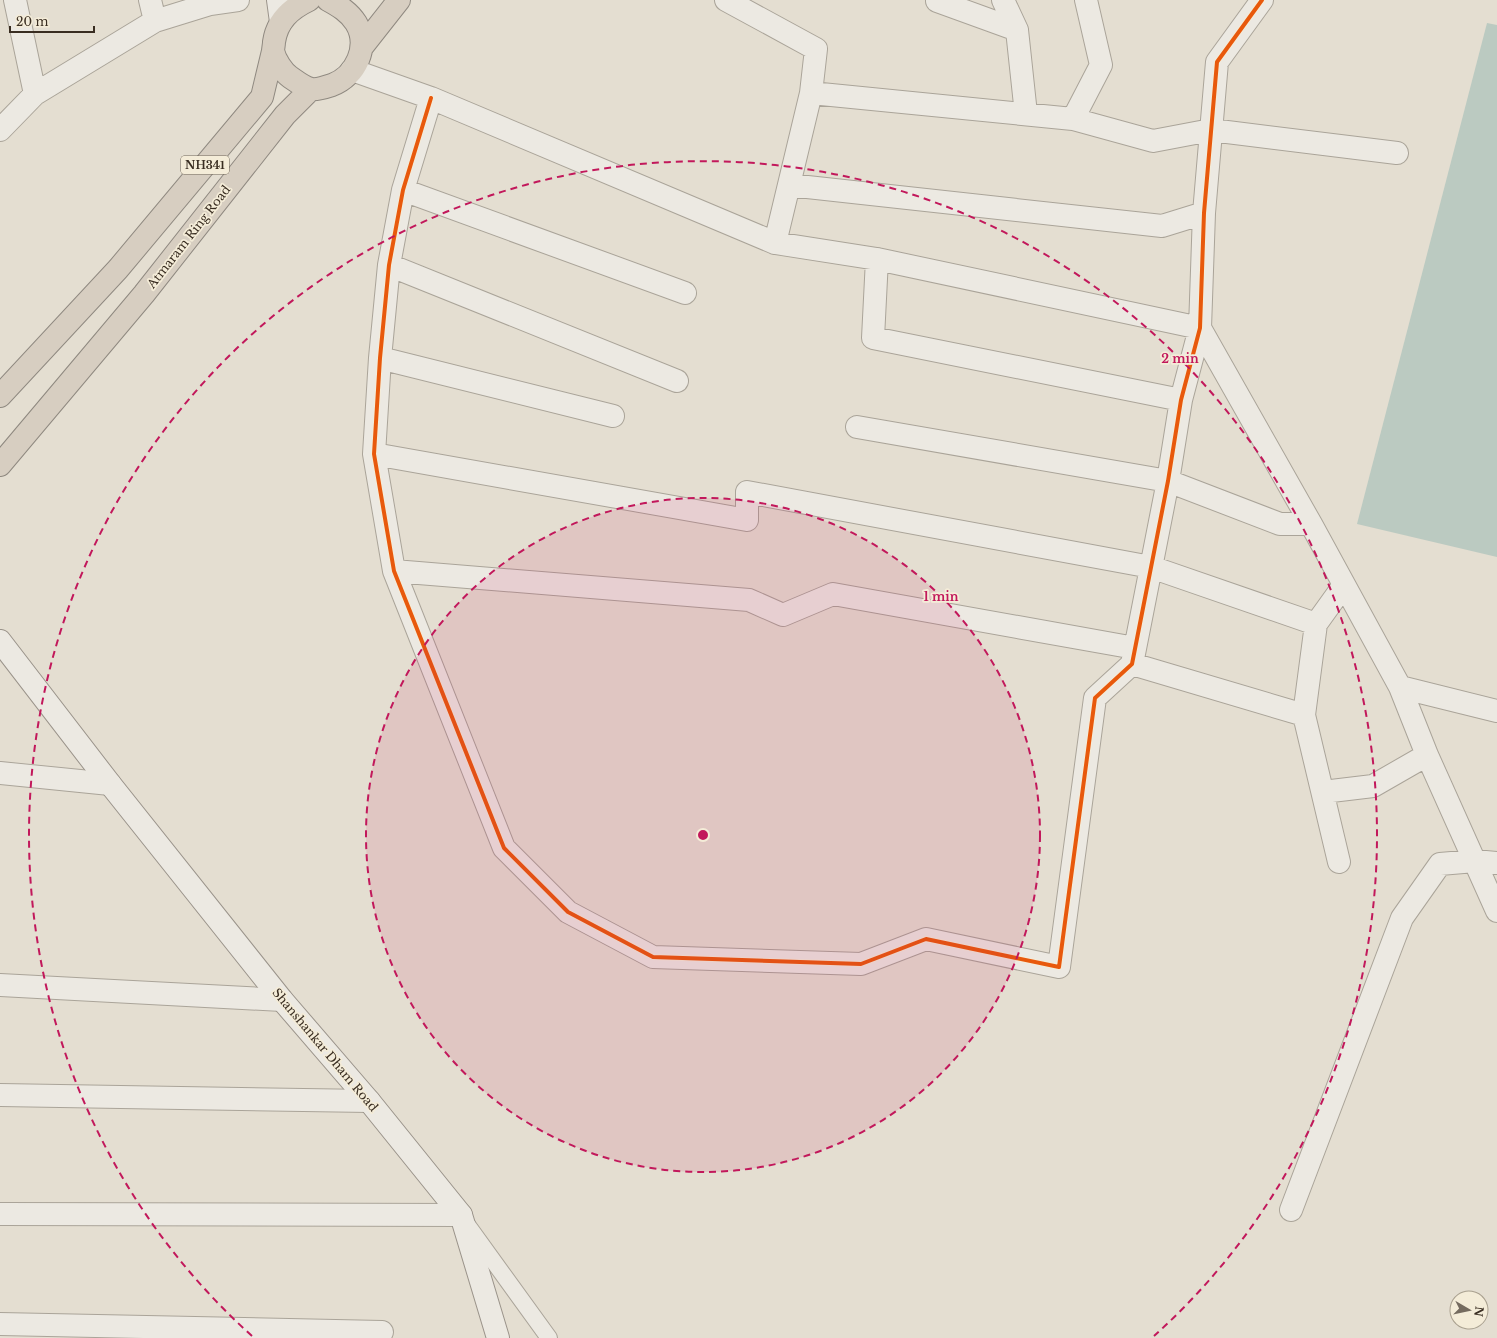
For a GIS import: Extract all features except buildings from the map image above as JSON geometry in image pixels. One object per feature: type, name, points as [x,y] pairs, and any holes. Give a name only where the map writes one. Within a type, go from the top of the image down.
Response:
[{"type":"highway","name":"NH341","points":[[0,396],[118,269],[262,97],[274,51],[275,35],[281,22],[289,11],[309,0]]},
{"type":"highway","points":[[328,0],[349,14],[356,24],[362,47]]},
{"type":"highway","points":[[274,51],[278,63],[286,74],[298,83],[312,89],[326,87],[340,82],[359,72],[358,60],[362,47],[399,0]]},
{"type":"highway","name":"Atmaram Ring Road","points":[[0,465],[144,294],[285,115],[312,89]]},
{"type":"street","points":[[15,0],[35,94]]},
{"type":"street","points":[[150,0],[155,21]]},
{"type":"street","points":[[0,130],[35,94],[155,21],[210,4],[238,0]]},
{"type":"street","points":[[278,0],[281,22]]},
{"type":"street","points":[[726,0],[816,49],[811,93],[775,243]]},
{"type":"street","points":[[1003,0],[1017,30],[1026,114]]},
{"type":"street","points":[[1073,119],[1101,66],[1086,0]]},
{"type":"street","points":[[431,98],[403,190],[389,265],[380,358],[374,454],[394,571],[504,848],[568,912],[653,957],[861,964],[926,939],[1059,967],[1095,698],[1134,656],[1168,481],[1181,400],[1200,328],[1204,213],[1217,62],[1262,0]]},
{"type":"street","points":[[937,1],[1017,30]]},
{"type":"street","points":[[359,72],[431,98],[775,243],[877,259],[1200,328],[1311,524],[1400,687],[1427,755],[1497,911]]},
{"type":"street","points":[[811,93],[1073,119],[1153,141],[1211,130],[1396,153]]},
{"type":"street","points":[[789,185],[1162,226],[1204,213]]},
{"type":"street","points":[[403,190],[685,293]]},
{"type":"street","points":[[877,259],[873,338],[1181,400]]},
{"type":"street","points":[[389,265],[677,381]]},
{"type":"street","points":[[380,358],[613,416]]},
{"type":"street","points":[[857,427],[1168,481],[1280,524],[1311,524]]},
{"type":"street","points":[[374,454],[747,520],[747,492],[1151,567],[1316,624]]},
{"type":"street","points":[[394,571],[749,600],[783,615],[833,594],[1134,656],[1304,715]]},
{"type":"street","points":[[1339,862],[1304,715],[1316,624],[1344,585]]},
{"type":"street","name":"Shanshankar Dham Road","points":[[0,641],[110,784],[282,1000],[369,1101],[461,1215],[498,1338]]},
{"type":"street","points":[[1400,687],[1497,711]]},
{"type":"street","points":[[1323,792],[1373,786],[1427,755]]},
{"type":"street","points":[[0,773],[110,784]]},
{"type":"street","points":[[1291,1210],[1402,918],[1440,864],[1475,861],[1497,863]]},
{"type":"street","points":[[0,985],[282,1000]]},
{"type":"street","points":[[0,1095],[369,1101]]},
{"type":"street","points":[[0,1214],[461,1215]]},
{"type":"street","points":[[0,1324],[382,1332]]},
{"type":"lane","points":[[461,1215],[549,1338]]},
{"type":"shaded area","points":[[1487,23],[1497,25],[1497,557],[1357,524]]},
{"type":"cycle path","points":[[431,98],[403,190],[389,265],[380,358],[374,454],[394,571],[504,848],[568,912],[653,957],[861,964],[926,939],[1059,967],[1095,698],[1132,664],[1168,481],[1181,400],[1200,328],[1204,213],[1217,62],[1262,0]]}]
